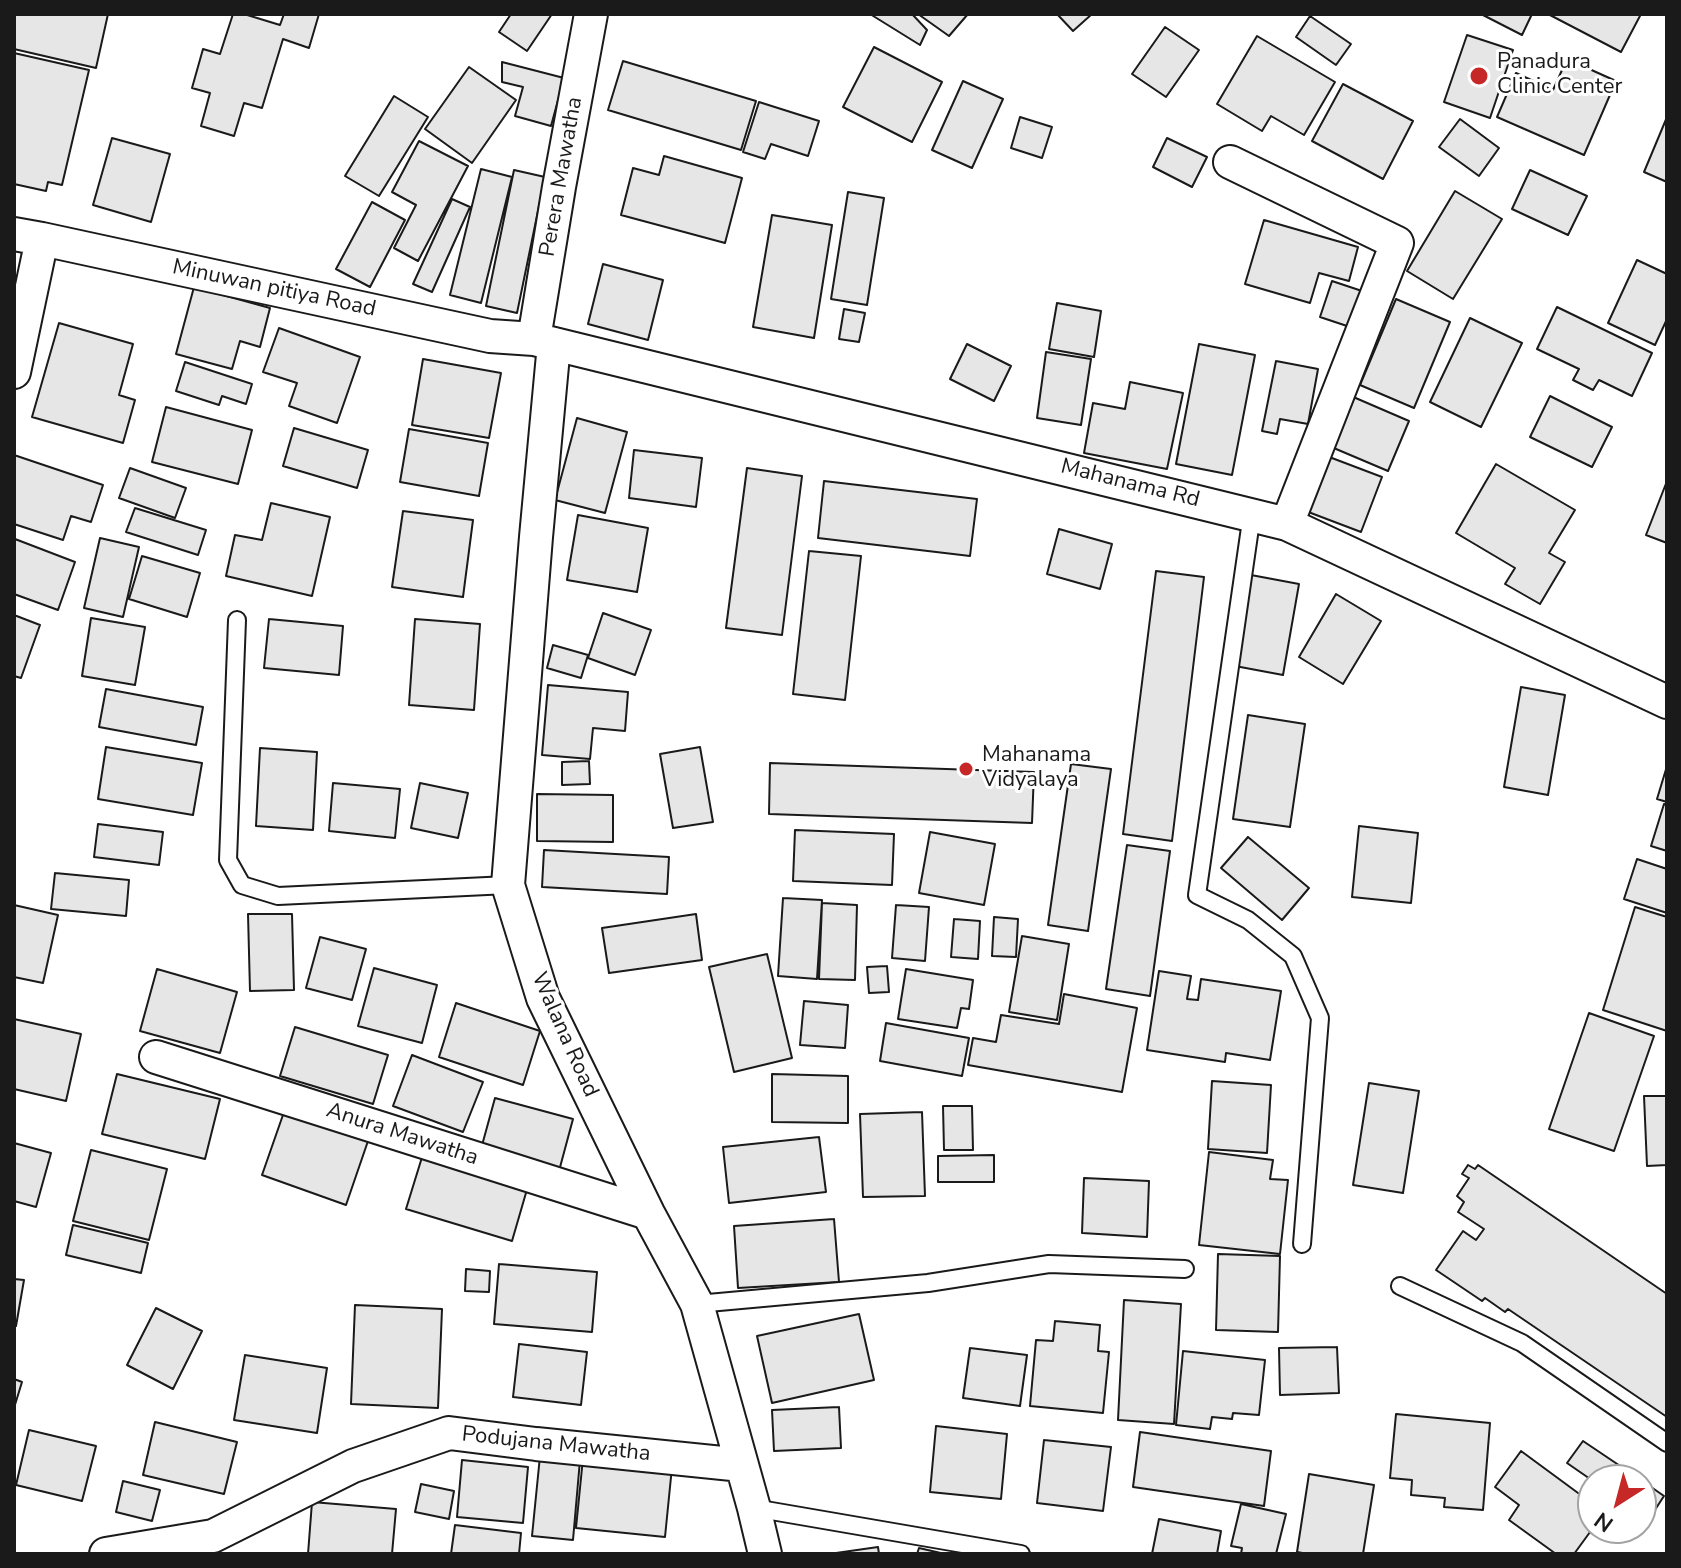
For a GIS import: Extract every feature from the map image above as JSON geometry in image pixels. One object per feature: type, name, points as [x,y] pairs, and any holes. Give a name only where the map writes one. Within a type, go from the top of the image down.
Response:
[{"type":"street","name":"Perera Mawatha","points":[[551,343],[559,187],[591,14]]},
{"type":"street","points":[[1230,162],[1397,243],[1287,524]]},
{"type":"street","name":"Minuwan pitiya Road","points":[[28,236],[490,336],[551,343]]},
{"type":"street","points":[[14,372],[28,236]]},
{"type":"street","name":"Mahanama Rd","points":[[551,343],[1287,524],[1667,702]]},
{"type":"street","name":"Walana Road","points":[[551,343],[508,885],[543,998],[648,1213],[697,1304],[765,1554]]},
{"type":"street","name":"Anura Mawatha","points":[[156,1057],[648,1213]]},
{"type":"street","name":"Podujana Mawatha","points":[[106,1554],[213,1536],[353,1466],[449,1433],[742,1465]]},
{"type":"lane","points":[[1252,514],[1197,895],[1248,920],[1293,956],[1320,1018],[1302,1244]]},
{"type":"lane","points":[[237,620],[228,860],[242,885],[278,896],[508,885]]},
{"type":"lane","points":[[697,1304],[928,1283],[1049,1264],[1185,1269]]},
{"type":"lane","points":[[1400,1286],[1522,1343],[1667,1443]]},
{"type":"lane","points":[[754,1508],[1021,1554]]},
{"type":"building","points":[[14,14],[108,14],[96,68],[14,49]]},
{"type":"building","points":[[233,14],[244,14],[280,25],[284,14],[319,14],[309,48],[283,39],[262,108],[244,103],[234,136],[201,126],[210,93],[192,88],[203,49],[220,54]]},
{"type":"building","points":[[511,14],[552,14],[527,51],[499,32]]},
{"type":"building","points":[[870,14],[912,14],[927,30],[920,45]]},
{"type":"building","points":[[918,14],[968,14],[949,36]]},
{"type":"building","points":[[1057,14],[1092,14],[1073,31]]},
{"type":"building","points":[[1481,14],[1532,14],[1522,35]]},
{"type":"building","points":[[1548,14],[1641,14],[1621,52]]},
{"type":"building","points":[[1310,16],[1351,44],[1336,65],[1296,37]]},
{"type":"building","points":[[1165,27],[1199,50],[1166,97],[1132,74]]},
{"type":"building","name":"Panadura Clinic Center","points":[[1467,35],[1513,50],[1490,118],[1444,102]]},
{"type":"building","points":[[1257,36],[1335,82],[1304,135],[1271,116],[1262,131],[1217,104]]},
{"type":"building","points":[[874,47],[942,82],[912,142],[843,107]]},
{"type":"building","points":[[14,53],[89,70],[62,185],[48,182],[46,191],[14,184]]},
{"type":"building","points":[[1567,59],[1616,81],[1584,155],[1497,117],[1516,73],[1553,90]]},
{"type":"building","points":[[623,61],[756,101],[741,150],[608,110]]},
{"type":"building","points":[[502,62],[564,78],[551,126],[515,116],[523,87],[502,82]]},
{"type":"building","points":[[469,67],[516,100],[472,163],[425,129]]},
{"type":"building","points":[[963,81],[1003,99],[972,168],[932,150]]},
{"type":"building","points":[[1343,84],[1413,121],[1383,179],[1312,141]]},
{"type":"building","points":[[394,96],[428,117],[379,196],[345,176]]},
{"type":"building","points":[[759,102],[819,121],[808,156],[771,144],[765,159],[743,152]]},
{"type":"building","points":[[1020,117],[1052,127],[1042,158],[1011,148]]},
{"type":"building","points":[[1667,117],[1667,182],[1644,172]]},
{"type":"building","points":[[1460,119],[1499,148],[1479,176],[1439,147]]},
{"type":"building","points":[[112,138],[170,154],[151,222],[93,205]]},
{"type":"building","points":[[1167,138],[1207,157],[1192,187],[1153,167]]},
{"type":"building","points":[[419,141],[468,166],[418,261],[394,248],[416,205],[392,192]]},
{"type":"building","points":[[664,156],[742,178],[725,243],[621,215],[633,168],[659,175]]},
{"type":"building","points":[[481,169],[512,177],[481,303],[450,295]]},
{"type":"building","points":[[514,170],[545,177],[517,313],[486,306]]},
{"type":"building","points":[[1530,170],[1587,196],[1568,235],[1512,209]]},
{"type":"building","points":[[1455,191],[1502,219],[1453,299],[1407,271]]},
{"type":"building","points":[[848,192],[884,198],[867,305],[831,299]]},
{"type":"building","points":[[452,199],[470,207],[432,292],[413,284]]},
{"type":"building","points":[[372,202],[405,220],[370,287],[336,269]]},
{"type":"building","points":[[772,215],[832,225],[814,338],[753,327]]},
{"type":"building","points":[[1264,220],[1358,247],[1349,281],[1319,273],[1310,303],[1245,284]]},
{"type":"building","points":[[1637,260],[1667,274],[1667,319],[1655,345],[1608,323]]},
{"type":"building","points":[[603,264],[663,280],[648,340],[588,324]]},
{"type":"building","points":[[1332,281],[1362,291],[1350,327],[1320,317]]},
{"type":"building","points":[[194,287],[270,308],[260,347],[240,341],[232,369],[176,354]]},
{"type":"building","points":[[1396,299],[1450,322],[1414,408],[1360,385]]},
{"type":"building","points":[[1057,303],[1101,311],[1094,357],[1049,349]]},
{"type":"building","points":[[1557,307],[1652,353],[1632,396],[1599,380],[1593,390],[1573,380],[1579,369],[1537,349]]},
{"type":"building","points":[[844,309],[865,313],[859,342],[839,339]]},
{"type":"building","points":[[1470,318],[1522,343],[1481,427],[1430,402]]},
{"type":"building","points":[[59,323],[133,344],[119,395],[135,400],[123,443],[32,417]]},
{"type":"building","points":[[279,328],[360,357],[337,423],[289,406],[297,383],[263,372]]},
{"type":"building","points":[[967,344],[1011,366],[994,401],[950,379]]},
{"type":"building","points":[[1199,344],[1255,355],[1232,475],[1176,464]]},
{"type":"building","points":[[1046,352],[1091,359],[1081,425],[1037,418]]},
{"type":"building","points":[[423,359],[501,373],[489,438],[412,425]]},
{"type":"building","points":[[1276,361],[1318,369],[1308,424],[1280,419],[1277,434],[1262,431]]},
{"type":"building","points":[[185,362],[252,384],[246,404],[222,396],[219,405],[176,391]]},
{"type":"building","points":[[1130,382],[1183,393],[1167,469],[1084,453],[1093,403],[1125,409]]},
{"type":"building","points":[[1351,396],[1409,421],[1388,471],[1329,446]]},
{"type":"building","points":[[1550,396],[1612,427],[1592,467],[1530,437]]},
{"type":"building","points":[[166,407],[252,430],[238,484],[152,462]]},
{"type":"building","points":[[577,418],[627,432],[605,513],[555,500]]},
{"type":"building","points":[[294,428],[368,450],[357,488],[283,466]]},
{"type":"building","points":[[409,429],[488,443],[479,496],[400,482]]},
{"type":"building","points":[[634,450],[702,458],[696,507],[629,498]]},
{"type":"building","points":[[14,455],[103,485],[91,522],[71,516],[63,540],[14,524]]},
{"type":"building","points":[[1324,455],[1382,477],[1361,532],[1303,510]]},
{"type":"building","points":[[1496,464],[1575,510],[1549,553],[1565,562],[1540,604],[1505,584],[1515,568],[1456,533]]},
{"type":"building","points":[[130,468],[186,488],[175,518],[119,498]]},
{"type":"building","points":[[747,468],[802,476],[782,635],[726,628]]},
{"type":"building","points":[[824,481],[977,499],[970,556],[818,538]]},
{"type":"building","points":[[1667,481],[1667,543],[1646,535]]},
{"type":"building","points":[[271,503],[330,517],[312,596],[226,576],[235,535],[262,540]]},
{"type":"building","points":[[135,508],[206,530],[198,555],[126,532]]},
{"type":"building","points":[[403,511],[473,520],[463,597],[392,587]]},
{"type":"building","points":[[578,515],[648,528],[637,592],[567,580]]},
{"type":"building","points":[[1059,529],[1112,544],[1100,589],[1047,574]]},
{"type":"building","points":[[100,538],[139,547],[123,617],[84,608]]},
{"type":"building","points":[[15,539],[75,562],[58,610],[14,594]]},
{"type":"building","points":[[809,551],[861,556],[845,700],[793,694]]},
{"type":"building","points":[[142,556],[200,573],[187,617],[129,599]]},
{"type":"building","points":[[1156,571],[1204,577],[1172,841],[1123,834]]},
{"type":"building","points":[[1251,575],[1299,584],[1283,675],[1235,666]]},
{"type":"building","points":[[1336,594],[1381,621],[1343,684],[1299,657]]},
{"type":"building","points":[[603,613],[651,630],[635,675],[588,658]]},
{"type":"building","points":[[14,615],[40,625],[21,678],[14,676]]},
{"type":"building","points":[[91,618],[145,627],[135,685],[82,676]]},
{"type":"building","points":[[269,619],[343,626],[339,675],[264,668]]},
{"type":"building","points":[[415,619],[480,624],[474,710],[409,705]]},
{"type":"building","points":[[553,645],[588,655],[581,678],[547,668]]},
{"type":"building","points":[[548,685],[628,692],[625,731],[593,728],[590,759],[542,755]]},
{"type":"building","points":[[1521,687],[1565,695],[1548,795],[1504,787]]},
{"type":"building","points":[[106,689],[203,707],[196,745],[99,727]]},
{"type":"building","points":[[1248,715],[1305,724],[1290,827],[1233,819]]},
{"type":"building","points":[[106,747],[202,763],[193,815],[98,799]]},
{"type":"building","points":[[700,747],[713,822],[673,828],[660,754]]},
{"type":"building","points":[[260,748],[317,752],[313,830],[256,826]]},
{"type":"building","points":[[589,761],[590,784],[562,785],[562,762]]},
{"type":"building","points":[[770,763],[1034,772],[1032,823],[769,814]]},
{"type":"building","points":[[1071,764],[1111,769],[1088,931],[1048,925]]},
{"type":"building","points":[[1667,766],[1667,802],[1657,799]]},
{"type":"building","points":[[333,783],[400,789],[395,838],[329,831]]},
{"type":"building","points":[[420,783],[468,793],[458,838],[411,828]]},
{"type":"building","points":[[537,794],[613,795],[613,842],[537,841]]},
{"type":"building","points":[[1664,804],[1667,805],[1667,851],[1651,846]]},
{"type":"building","points":[[98,824],[163,832],[159,865],[94,857]]},
{"type":"building","points":[[1359,826],[1418,833],[1411,903],[1352,897]]},
{"type":"building","points":[[795,830],[894,834],[892,885],[793,881]]},
{"type":"building","points":[[930,832],[995,844],[984,905],[919,893]]},
{"type":"building","points":[[1248,837],[1309,888],[1282,920],[1221,868]]},
{"type":"building","points":[[1127,845],[1170,851],[1150,996],[1106,989]]},
{"type":"building","points":[[544,850],[669,857],[667,894],[542,887]]},
{"type":"building","points":[[1637,859],[1667,869],[1667,913],[1624,899]]},
{"type":"building","points":[[55,873],[129,880],[126,916],[51,909]]},
{"type":"building","points":[[783,898],[822,900],[817,979],[778,976]]},
{"type":"building","points":[[822,903],[857,905],[855,980],[819,979]]},
{"type":"building","points":[[14,905],[58,915],[43,983],[14,977]]},
{"type":"building","points":[[896,905],[929,907],[925,961],[892,958]]},
{"type":"building","points":[[1635,907],[1667,917],[1667,1031],[1603,1010]]},
{"type":"building","points":[[248,914],[292,914],[294,990],[250,991]]},
{"type":"building","points":[[696,914],[702,960],[609,973],[602,928]]},
{"type":"building","points":[[994,917],[1018,919],[1016,957],[992,956]]},
{"type":"building","points":[[954,919],[980,921],[978,959],[951,957]]},
{"type":"building","points":[[1022,936],[1069,944],[1057,1020],[1009,1012]]},
{"type":"building","points":[[320,937],[366,949],[352,1000],[306,988]]},
{"type":"building","points":[[767,954],[792,1058],[734,1072],[709,967]]},
{"type":"building","points":[[887,966],[889,992],[869,993],[867,967]]},
{"type":"building","points":[[374,968],[437,985],[422,1043],[358,1026]]},
{"type":"building","points":[[157,969],[237,992],[220,1053],[140,1031]]},
{"type":"building","points":[[906,969],[973,980],[969,1009],[961,1008],[957,1028],[898,1019]]},
{"type":"building","points":[[1159,971],[1191,976],[1187,999],[1198,1000],[1201,979],[1281,991],[1270,1060],[1226,1053],[1225,1062],[1147,1050]]},
{"type":"building","points":[[1064,994],[1137,1008],[1122,1092],[968,1065],[973,1038],[996,1042],[1001,1015],[1059,1024]]},
{"type":"building","points":[[804,1001],[848,1005],[845,1048],[800,1045]]},
{"type":"building","points":[[456,1003],[540,1031],[523,1085],[439,1057]]},
{"type":"building","points":[[1589,1013],[1654,1036],[1614,1151],[1549,1129]]},
{"type":"building","points":[[14,1019],[81,1034],[66,1101],[14,1089]]},
{"type":"building","points":[[886,1023],[969,1038],[962,1076],[880,1061]]},
{"type":"building","points":[[295,1027],[388,1055],[373,1104],[280,1076]]},
{"type":"building","points":[[412,1055],[483,1082],[463,1132],[393,1106]]},
{"type":"building","points":[[117,1074],[220,1099],[205,1159],[102,1134]]},
{"type":"building","points":[[772,1074],[848,1076],[848,1123],[772,1122]]},
{"type":"building","points":[[1212,1081],[1271,1085],[1267,1153],[1208,1149]]},
{"type":"building","points":[[1369,1083],[1419,1091],[1403,1193],[1353,1185]]},
{"type":"building","points":[[1644,1096],[1667,1096],[1667,1165],[1647,1166]]},
{"type":"building","points":[[495,1098],[573,1119],[559,1171],[481,1149]]},
{"type":"building","points":[[943,1106],[972,1106],[973,1150],[944,1150]]},
{"type":"building","points":[[284,1112],[368,1141],[346,1205],[262,1175]]},
{"type":"building","points":[[922,1112],[925,1196],[863,1197],[860,1114]]},
{"type":"building","points":[[819,1137],[826,1192],[729,1203],[723,1147]]},
{"type":"building","points":[[14,1143],[51,1153],[36,1207],[14,1201]]},
{"type":"building","points":[[91,1150],[167,1169],[149,1240],[73,1221]]},
{"type":"building","points":[[1209,1152],[1273,1160],[1270,1179],[1288,1180],[1280,1254],[1199,1245]]},
{"type":"building","points":[[423,1154],[528,1186],[512,1241],[406,1209]]},
{"type":"building","points":[[994,1155],[994,1182],[938,1182],[938,1156]]},
{"type":"building","points":[[1468,1165],[1475,1169],[1478,1165],[1667,1294],[1667,1417],[1508,1309],[1505,1312],[1485,1298],[1482,1301],[1436,1270],[1463,1231],[1476,1240],[1484,1229],[1458,1212],[1464,1202],[1457,1196],[1469,1178],[1462,1174]]},
{"type":"building","points":[[1084,1178],[1149,1181],[1147,1237],[1082,1233]]},
{"type":"building","points":[[834,1219],[839,1282],[738,1288],[734,1226]]},
{"type":"building","points":[[73,1225],[148,1243],[141,1273],[66,1255]]},
{"type":"building","points":[[1218,1254],[1280,1256],[1278,1332],[1216,1330]]},
{"type":"building","points":[[499,1264],[597,1272],[592,1332],[494,1324]]},
{"type":"building","points":[[466,1269],[490,1271],[489,1292],[465,1291]]},
{"type":"building","points":[[14,1279],[24,1280],[16,1326],[14,1325]]},
{"type":"building","points":[[1124,1300],[1181,1304],[1174,1424],[1118,1420]]},
{"type":"building","points":[[355,1305],[442,1309],[438,1408],[351,1404]]},
{"type":"building","points":[[156,1308],[202,1331],[173,1389],[127,1365]]},
{"type":"building","points":[[859,1314],[874,1380],[772,1403],[757,1336]]},
{"type":"building","points":[[1055,1321],[1100,1325],[1098,1351],[1109,1352],[1103,1413],[1030,1406],[1036,1340],[1053,1341]]},
{"type":"building","points":[[519,1344],[587,1352],[581,1405],[513,1397]]},
{"type":"building","points":[[1337,1347],[1339,1393],[1280,1395],[1279,1348]]},
{"type":"building","points":[[970,1348],[1027,1355],[1020,1406],[963,1398]]},
{"type":"building","points":[[1183,1351],[1265,1360],[1259,1415],[1233,1413],[1232,1419],[1212,1417],[1210,1429],[1176,1425]]},
{"type":"building","points":[[245,1355],[327,1368],[317,1433],[234,1420]]},
{"type":"building","points":[[14,1379],[22,1382],[14,1408]]},
{"type":"building","points":[[839,1407],[841,1448],[774,1451],[772,1410]]},
{"type":"building","points":[[1396,1414],[1490,1423],[1483,1510],[1444,1507],[1445,1498],[1411,1495],[1412,1480],[1390,1478]]},
{"type":"building","points":[[155,1422],[237,1442],[224,1494],[143,1475]]},
{"type":"building","points":[[936,1426],[1007,1434],[1001,1499],[930,1492]]},
{"type":"building","points":[[29,1430],[96,1446],[82,1501],[16,1485]]},
{"type":"building","points":[[1140,1432],[1271,1451],[1264,1506],[1133,1487]]},
{"type":"building","points":[[1044,1440],[1111,1447],[1103,1511],[1037,1503]]},
{"type":"building","points":[[1583,1441],[1617,1464],[1577,1464],[1577,1470],[1567,1463]]},
{"type":"building","points":[[1521,1451],[1577,1492],[1577,1544],[1581,1544],[1574,1554],[1556,1554],[1509,1520],[1519,1505],[1495,1487]]},
{"type":"building","points":[[540,1456],[580,1460],[573,1540],[532,1536]]},
{"type":"building","points":[[583,1458],[672,1467],[665,1537],[576,1528]]},
{"type":"building","points":[[462,1460],[528,1467],[523,1523],[457,1517]]},
{"type":"building","points":[[1309,1474],[1374,1485],[1363,1554],[1297,1552]]},
{"type":"building","points":[[123,1481],[160,1490],[152,1521],[116,1512]]},
{"type":"building","points":[[421,1484],[454,1491],[449,1519],[415,1512]]},
{"type":"building","points":[[1657,1491],[1664,1496],[1657,1507]]},
{"type":"building","points":[[312,1502],[396,1509],[392,1554],[308,1554]]},
{"type":"building","points":[[1241,1504],[1286,1514],[1276,1554],[1241,1554],[1242,1548],[1231,1546]]},
{"type":"building","points":[[1159,1519],[1221,1531],[1217,1554],[1152,1554]]},
{"type":"building","points":[[455,1525],[521,1533],[519,1554],[451,1554]]},
{"type":"building","points":[[878,1547],[879,1554],[829,1554]]},
{"type":"building","points":[[919,1548],[945,1554],[917,1554]]},
{"type":"place","name":"Panadura Clinic Center","points":[[1479,76]]},
{"type":"place","name":"Mahanama Vidyalaya","points":[[966,769]]}]
